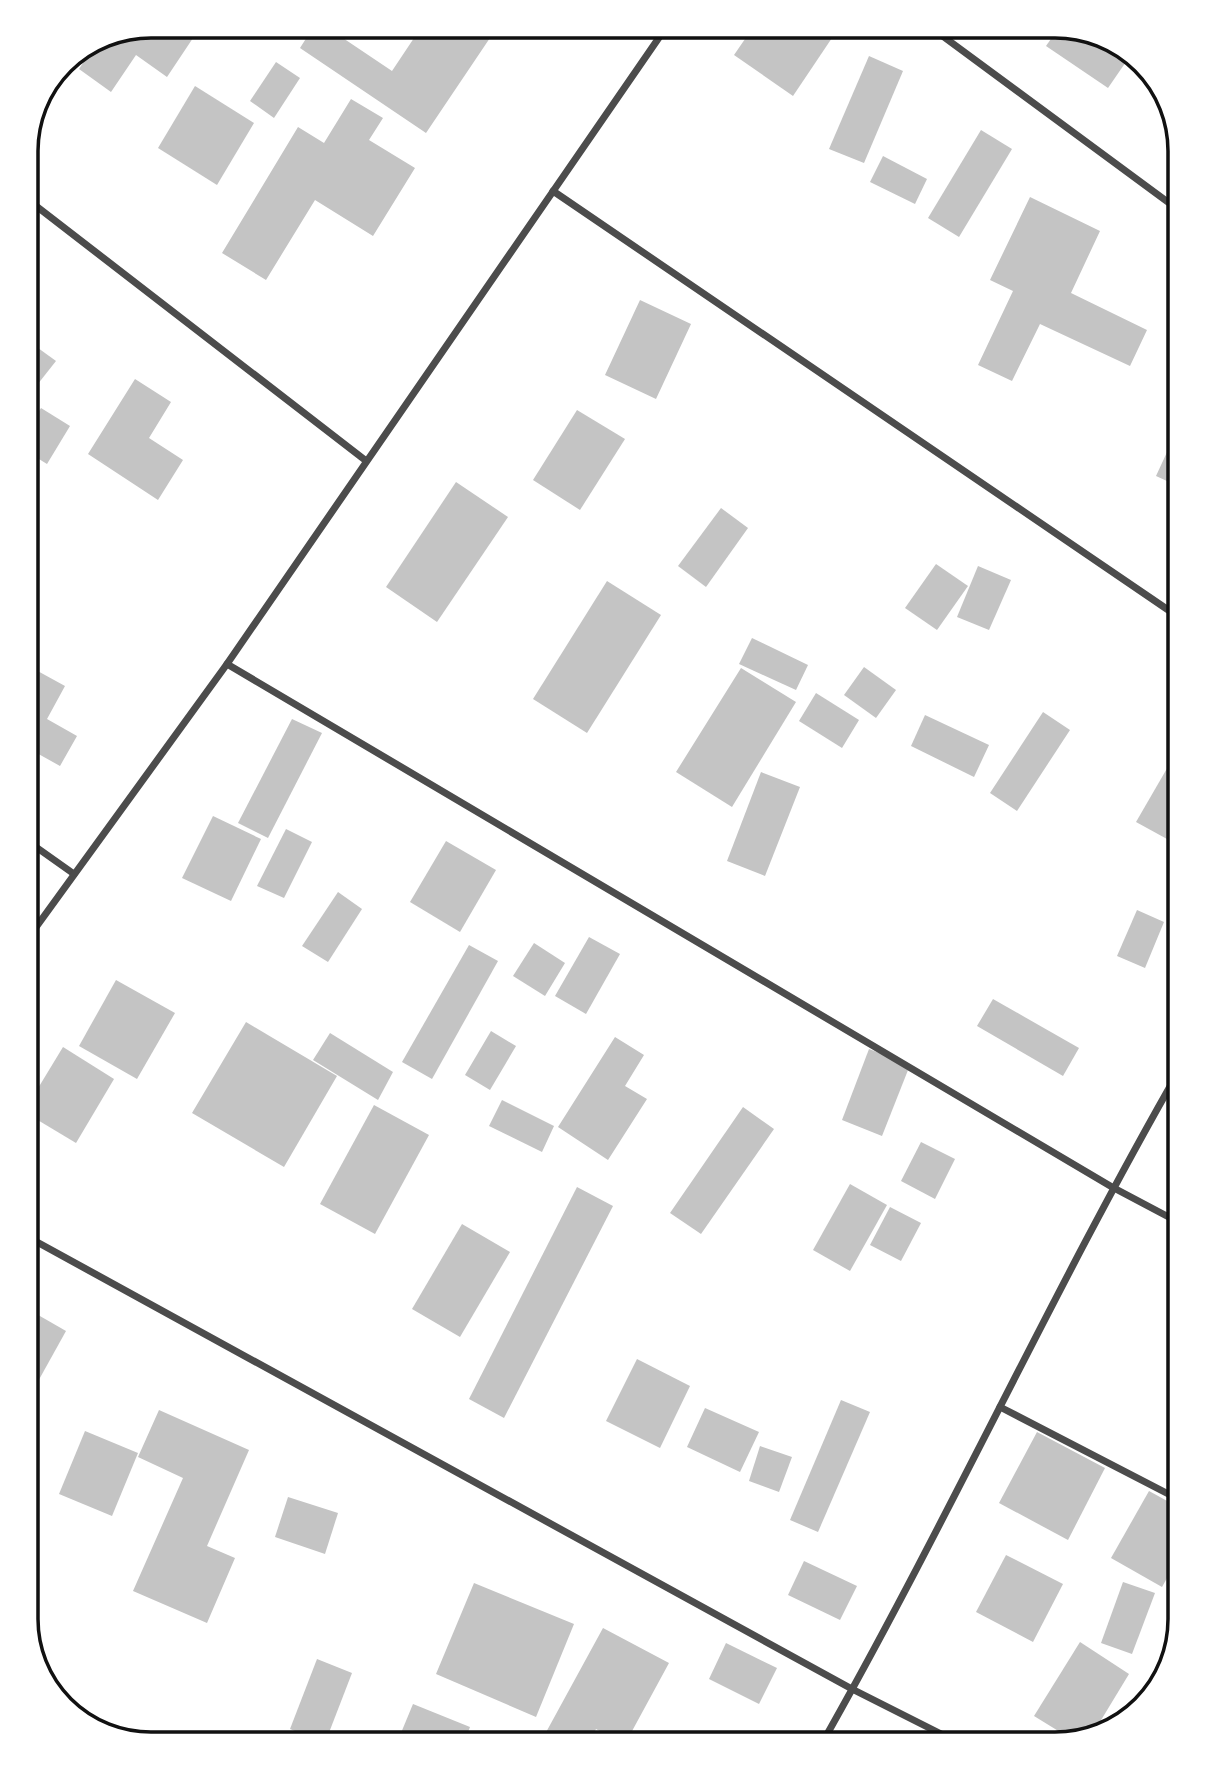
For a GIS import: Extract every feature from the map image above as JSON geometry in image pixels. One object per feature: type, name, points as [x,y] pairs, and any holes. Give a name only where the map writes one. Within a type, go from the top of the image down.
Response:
[{"type":"street","points":[[38,924],[227,664],[365,460],[658,39]]},
{"type":"street","points":[[946,39],[1168,202]]},
{"type":"street","points":[[554,191],[1168,610]]},
{"type":"street","points":[[39,207],[365,460]]},
{"type":"street","points":[[227,664],[1112,1187],[1168,1217]]},
{"type":"street","points":[[39,849],[74,874]]},
{"type":"street","points":[[828,1732],[1000,1408],[1112,1187],[1168,1090]]},
{"type":"street","points":[[38,1243],[852,1689],[937,1732]]},
{"type":"street","points":[[1000,1408],[1168,1494]]},
{"type":"building","points":[[193,38],[167,77],[136,55],[111,92],[79,69],[95,54],[115,44],[137,39]]},
{"type":"building","points":[[306,38],[343,38],[392,71],[414,38],[490,38],[426,133],[300,48]]},
{"type":"building","points":[[745,39],[831,39],[793,96],[734,55]]},
{"type":"building","points":[[1051,39],[1091,44],[1125,64],[1108,88],[1046,46]]},
{"type":"building","points":[[869,56],[903,71],[864,163],[829,149]]},
{"type":"building","points":[[276,62],[300,78],[274,118],[250,101]]},
{"type":"building","points":[[195,86],[254,123],[217,185],[158,148]]},
{"type":"building","points":[[351,99],[383,118],[369,140],[415,168],[373,236],[315,200],[266,280],[222,253],[298,127],[324,143]]},
{"type":"building","points":[[981,130],[1012,149],[959,237],[928,218]]},
{"type":"building","points":[[883,156],[927,179],[915,204],[870,182]]},
{"type":"building","points":[[1030,197],[1100,231],[1071,293],[1147,330],[1130,366],[1040,324],[1012,381],[978,365],[1013,291],[990,280]]},
{"type":"building","points":[[640,300],[691,324],[656,399],[605,375]]},
{"type":"building","points":[[39,349],[56,361],[39,383]]},
{"type":"building","points":[[135,379],[171,402],[149,438],[183,460],[158,500],[88,454]]},
{"type":"building","points":[[41,408],[70,426],[47,464],[39,459]]},
{"type":"building","points":[[577,410],[625,439],[580,510],[533,480]]},
{"type":"building","points":[[1168,450],[1168,482],[1156,476]]},
{"type":"building","points":[[456,482],[508,517],[437,622],[386,587]]},
{"type":"building","points":[[721,508],[748,528],[706,587],[678,566]]},
{"type":"building","points":[[936,564],[968,586],[937,630],[905,608]]},
{"type":"building","points":[[978,566],[1011,580],[989,630],[957,617]]},
{"type":"building","points":[[607,581],[661,615],[587,733],[533,699]]},
{"type":"building","points":[[752,638],[808,665],[796,690],[739,664]]},
{"type":"building","points":[[864,667],[896,690],[876,718],[844,695]]},
{"type":"building","points":[[741,668],[796,702],[732,807],[676,772]]},
{"type":"building","points":[[39,672],[65,686],[47,719],[77,736],[60,766],[39,754]]},
{"type":"building","points":[[816,693],[859,720],[842,748],[799,721]]},
{"type":"building","points":[[1043,712],[1070,730],[1017,811],[990,793]]},
{"type":"building","points":[[925,715],[989,745],[974,777],[911,746]]},
{"type":"building","points":[[292,719],[322,733],[268,838],[238,823]]},
{"type":"building","points":[[1168,767],[1168,837],[1136,822]]},
{"type":"building","points":[[761,772],[800,787],[765,876],[727,861]]},
{"type":"building","points":[[213,816],[261,839],[231,901],[182,878]]},
{"type":"building","points":[[286,829],[312,842],[284,898],[257,886]]},
{"type":"building","points":[[446,841],[496,870],[460,932],[410,902]]},
{"type":"building","points":[[338,892],[362,909],[328,962],[302,946]]},
{"type":"building","points":[[1137,910],[1164,922],[1145,968],[1117,956]]},
{"type":"building","points":[[589,937],[620,954],[586,1014],[555,996]]},
{"type":"building","points":[[534,943],[565,963],[545,996],[513,976]]},
{"type":"building","points":[[469,945],[498,961],[432,1079],[402,1062]]},
{"type":"building","points":[[116,980],[175,1013],[137,1079],[79,1046]]},
{"type":"building","points":[[993,999],[1079,1048],[1063,1076],[977,1026]]},
{"type":"building","points":[[246,1022],[337,1076],[284,1167],[192,1113]]},
{"type":"building","points":[[491,1031],[516,1046],[490,1090],[465,1075]]},
{"type":"building","points":[[330,1033],[393,1072],[378,1100],[313,1060]]},
{"type":"building","points":[[615,1037],[644,1055],[625,1086],[647,1099],[608,1160],[558,1127]]},
{"type":"building","points":[[63,1047],[114,1079],[76,1143],[38,1120],[38,1088]]},
{"type":"building","points":[[869,1049],[910,1065],[882,1136],[842,1120]]},
{"type":"building","points":[[502,1100],[554,1126],[542,1152],[489,1126]]},
{"type":"building","points":[[374,1105],[429,1135],[375,1234],[320,1204]]},
{"type":"building","points":[[743,1107],[774,1129],[701,1234],[670,1213]]},
{"type":"building","points":[[921,1142],[955,1159],[935,1199],[901,1181]]},
{"type":"building","points":[[850,1184],[887,1205],[850,1271],[813,1250]]},
{"type":"building","points":[[577,1187],[613,1206],[504,1418],[469,1399]]},
{"type":"building","points":[[890,1207],[921,1223],[901,1261],[870,1245]]},
{"type":"building","points":[[462,1224],[510,1252],[460,1337],[412,1309]]},
{"type":"building","points":[[38,1315],[66,1331],[38,1381]]},
{"type":"building","points":[[637,1359],[690,1386],[660,1448],[606,1421]]},
{"type":"building","points":[[841,1400],[870,1412],[818,1532],[790,1520]]},
{"type":"building","points":[[705,1408],[759,1432],[740,1472],[687,1447]]},
{"type":"building","points":[[159,1410],[249,1450],[207,1546],[235,1558],[207,1623],[133,1591],[183,1478],[138,1457]]},
{"type":"building","points":[[85,1431],[138,1453],[112,1516],[59,1494]]},
{"type":"building","points":[[1037,1432],[1105,1468],[1068,1540],[999,1503]]},
{"type":"building","points":[[760,1446],[792,1457],[779,1492],[749,1481]]},
{"type":"building","points":[[1149,1491],[1168,1501],[1168,1576],[1162,1587],[1111,1558]]},
{"type":"building","points":[[288,1497],[338,1513],[325,1554],[275,1537]]},
{"type":"building","points":[[1006,1555],[1063,1584],[1033,1642],[976,1612]]},
{"type":"building","points":[[804,1561],[857,1586],[840,1620],[788,1595]]},
{"type":"building","points":[[1123,1582],[1155,1593],[1132,1654],[1101,1643]]},
{"type":"building","points":[[474,1583],[574,1624],[536,1717],[436,1674]]},
{"type":"building","points":[[603,1628],[669,1663],[632,1732],[602,1732],[596,1729],[594,1732],[546,1732]]},
{"type":"building","points":[[1080,1642],[1129,1674],[1098,1724],[1060,1732],[1034,1716]]},
{"type":"building","points":[[726,1643],[777,1668],[759,1704],[709,1679]]},
{"type":"building","points":[[317,1659],[352,1673],[329,1732],[298,1732],[290,1729]]},
{"type":"building","points":[[413,1704],[470,1727],[468,1732],[401,1732]]}]
